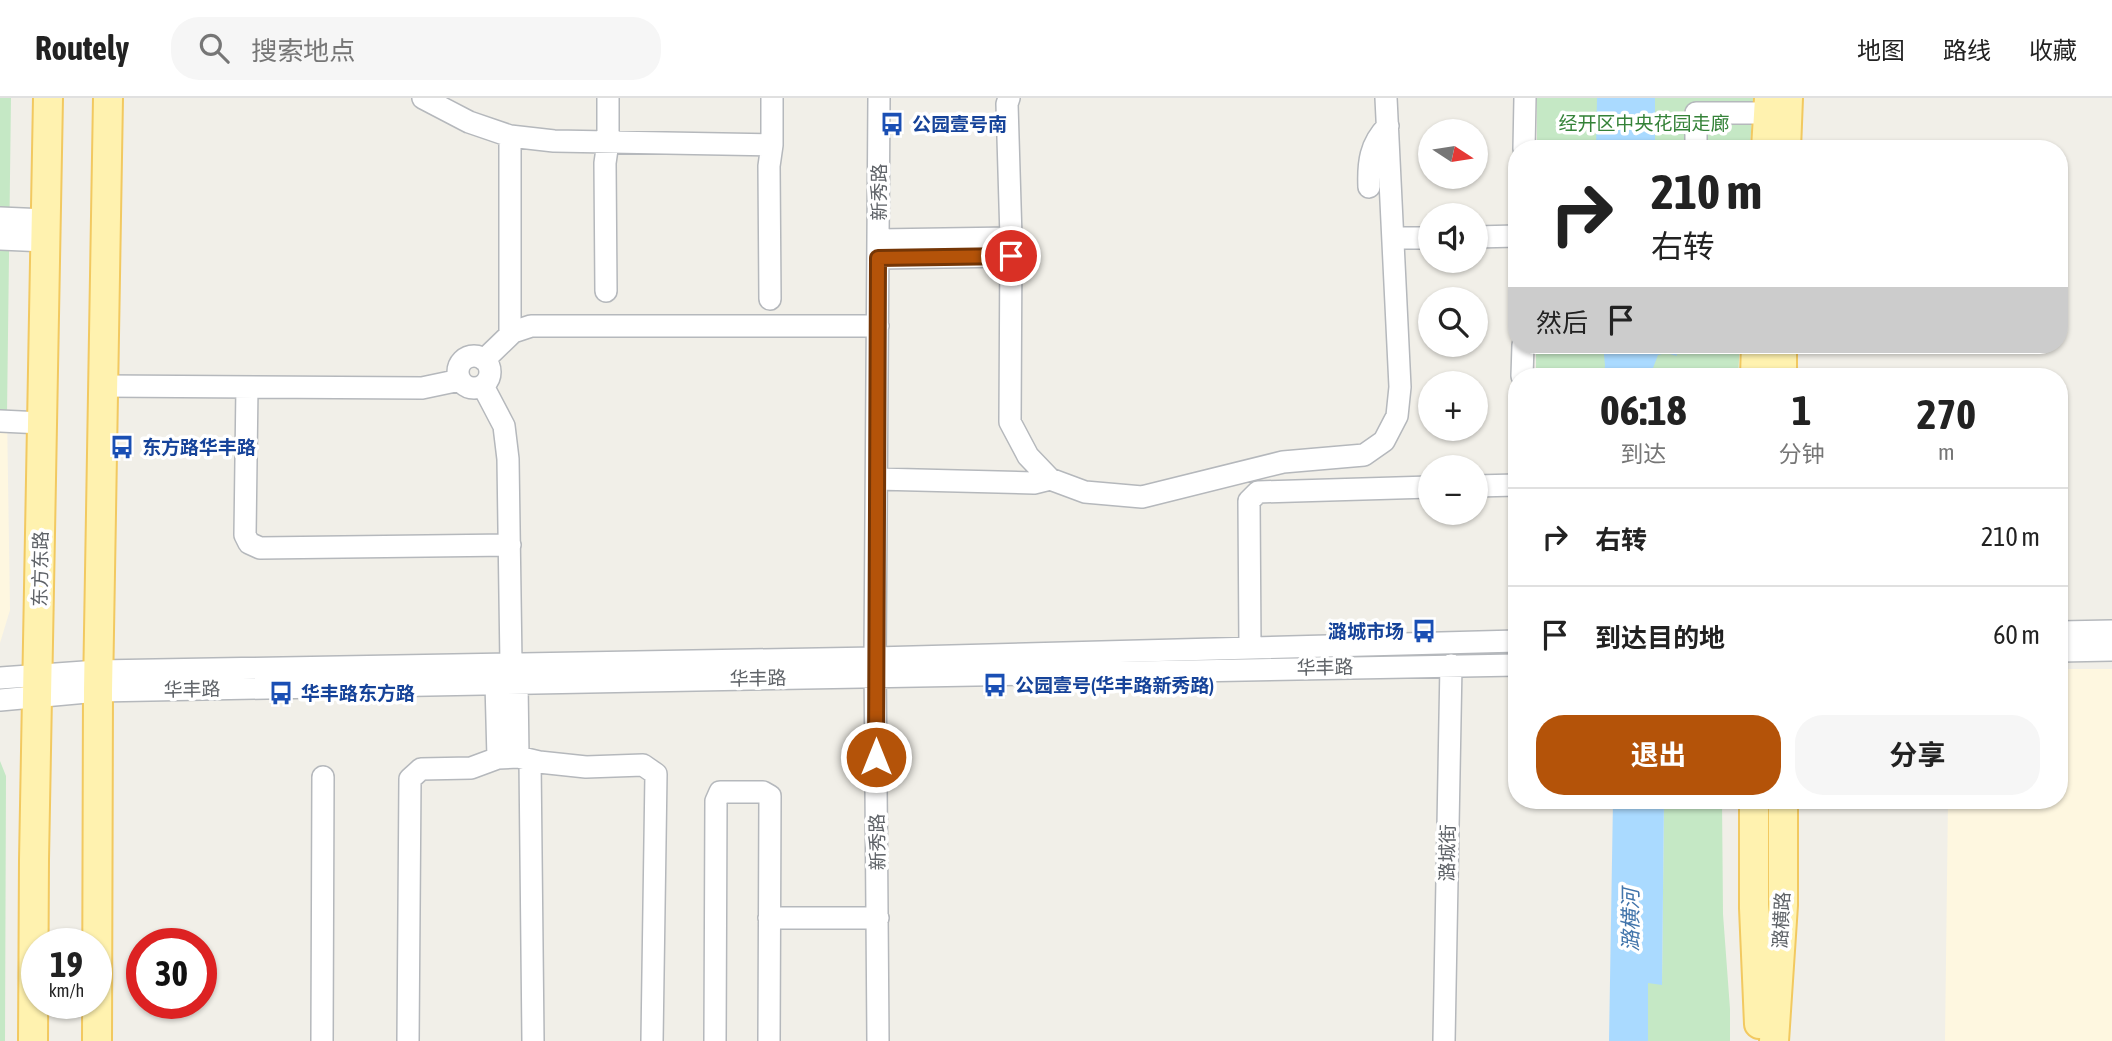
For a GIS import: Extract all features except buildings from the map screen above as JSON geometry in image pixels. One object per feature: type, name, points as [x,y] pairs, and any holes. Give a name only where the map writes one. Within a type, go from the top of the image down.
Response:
[{"type":"main road","name":"东方东路","points":[[33,1041],[48,98]]},
{"type":"main road","points":[[97,1041],[98,681],[108,98]]},
{"type":"main road","points":[[1768,140],[1775,103]]},
{"type":"main road","points":[[1775,103],[1784,140]]},
{"type":"main road","name":"潞横路","points":[[1754,809],[1754,908],[1759,1041]]},
{"type":"main road","name":"潞横路","points":[[1774,1041],[1783,905],[1783,809]]},
{"type":"street","points":[[423,98],[469,122],[510,136],[554,141],[772,145]]},
{"type":"street","points":[[606,291],[605,163],[608,98]]},
{"type":"street","points":[[770,299],[769,166],[772,98]]},
{"type":"street","name":"新秀路","points":[[878,1041],[875,667],[879,98]]},
{"type":"street","points":[[1009,98],[1010,422],[1028,456],[1050,479],[1085,492],[1142,497],[1283,463],[1364,455],[1384,441],[1397,415],[1400,387],[1386,98]]},
{"type":"street","points":[[1524,140],[1525,98]]},
{"type":"street","points":[[1696,140],[1696,113],[1775,103]]},
{"type":"street","points":[[1369,187],[1370,154],[1377,137],[1388,126]]},
{"type":"street","points":[[510,136],[510,334]]},
{"type":"street","points":[[0,218],[46,230]]},
{"type":"street","points":[[0,239],[46,230]]},
{"type":"street","points":[[1488,237],[1508,236]]},
{"type":"street","points":[[1393,238],[1418,237]]},
{"type":"street","points":[[878,249],[1011,247]]},
{"type":"street","points":[[484,360],[510,334],[531,326],[878,326]]},
{"type":"street","points":[[473,356],[484,360],[489,367],[489,377],[483,386],[468,387],[460,380],[458,369],[463,360],[473,356]]},
{"type":"street","points":[[103,386],[422,388],[460,380]]},
{"type":"street","points":[[483,386],[504,426],[509,459],[508,677],[533,1041]]},
{"type":"street","points":[[247,387],[245,535],[249,543],[260,548],[510,545]]},
{"type":"street","points":[[0,421],[42,423]]},
{"type":"street","points":[[877,479],[1034,483],[1050,479]]},
{"type":"street","points":[[1488,486],[1508,485]]},
{"type":"street","points":[[1250,648],[1249,501],[1258,492],[1418,487]]},
{"type":"street","points":[[2068,632],[2112,631]]},
{"type":"street","name":"华丰路","points":[[875,667],[1250,648],[1508,641]]},
{"type":"street","points":[[2068,651],[2112,650]]},
{"type":"street","name":"潞城街","points":[[1444,1041],[1451,664]]},
{"type":"street","name":"华丰路","points":[[0,700],[37,687],[98,681],[508,677],[875,667],[1508,665]]},
{"type":"street","name":"华丰路","points":[[0,678],[37,687]]},
{"type":"street","points":[[408,1041],[410,779],[421,769],[471,768],[515,758],[586,766],[643,765],[656,774],[652,1041]]},
{"type":"street","points":[[322,1041],[323,777]]},
{"type":"street","points":[[715,1041],[716,801],[720,792],[763,792],[769,796],[769,1041]]},
{"type":"street","points":[[769,918],[877,918]]},
{"type":"shaded area","points":[[0,413],[7,413],[10,610],[0,643]]},
{"type":"shaded area","points":[[2068,669],[2112,669],[2112,1041],[1945,1041],[1948,809],[2068,809]]},
{"type":"green space","points":[[0,98],[11,98],[7,413],[0,413]]},
{"type":"green space","name":"经开区中央花园走廊","points":[[1537,98],[1753,98],[1751,140],[1537,140]]},
{"type":"green space","points":[[1536,354],[1739,354],[1739,368],[1536,368]]},
{"type":"green space","points":[[0,761],[6,776],[5,1041],[0,1041]]},
{"type":"green space","points":[[1664,809],[1722,809],[1723,914],[1730,1041],[1648,1041],[1648,982],[1662,984]]},
{"type":"water","points":[[1597,98],[1655,98],[1655,140],[1596,140]]},
{"type":"water","points":[[1604,354],[1662,354],[1658,355],[1653,368],[1605,368]]},
{"type":"water","name":"潞横河","points":[[1613,809],[1664,809],[1662,985],[1648,983],[1648,1041],[1609,1041]]},
{"type":"place","name":"公园壹号南","points":[[892,124]]},
{"type":"place","name":"东方路华丰路","points":[[122,447]]},
{"type":"place","name":"潞城市场","points":[[1424,631]]},
{"type":"place","name":"公园壹号(华丰路新秀路)","points":[[995,685]]},
{"type":"place","name":"华丰路东方路","points":[[281,693]]},
{"type":"route","points":[[876,757],[878,258],[1011,256]]}]
